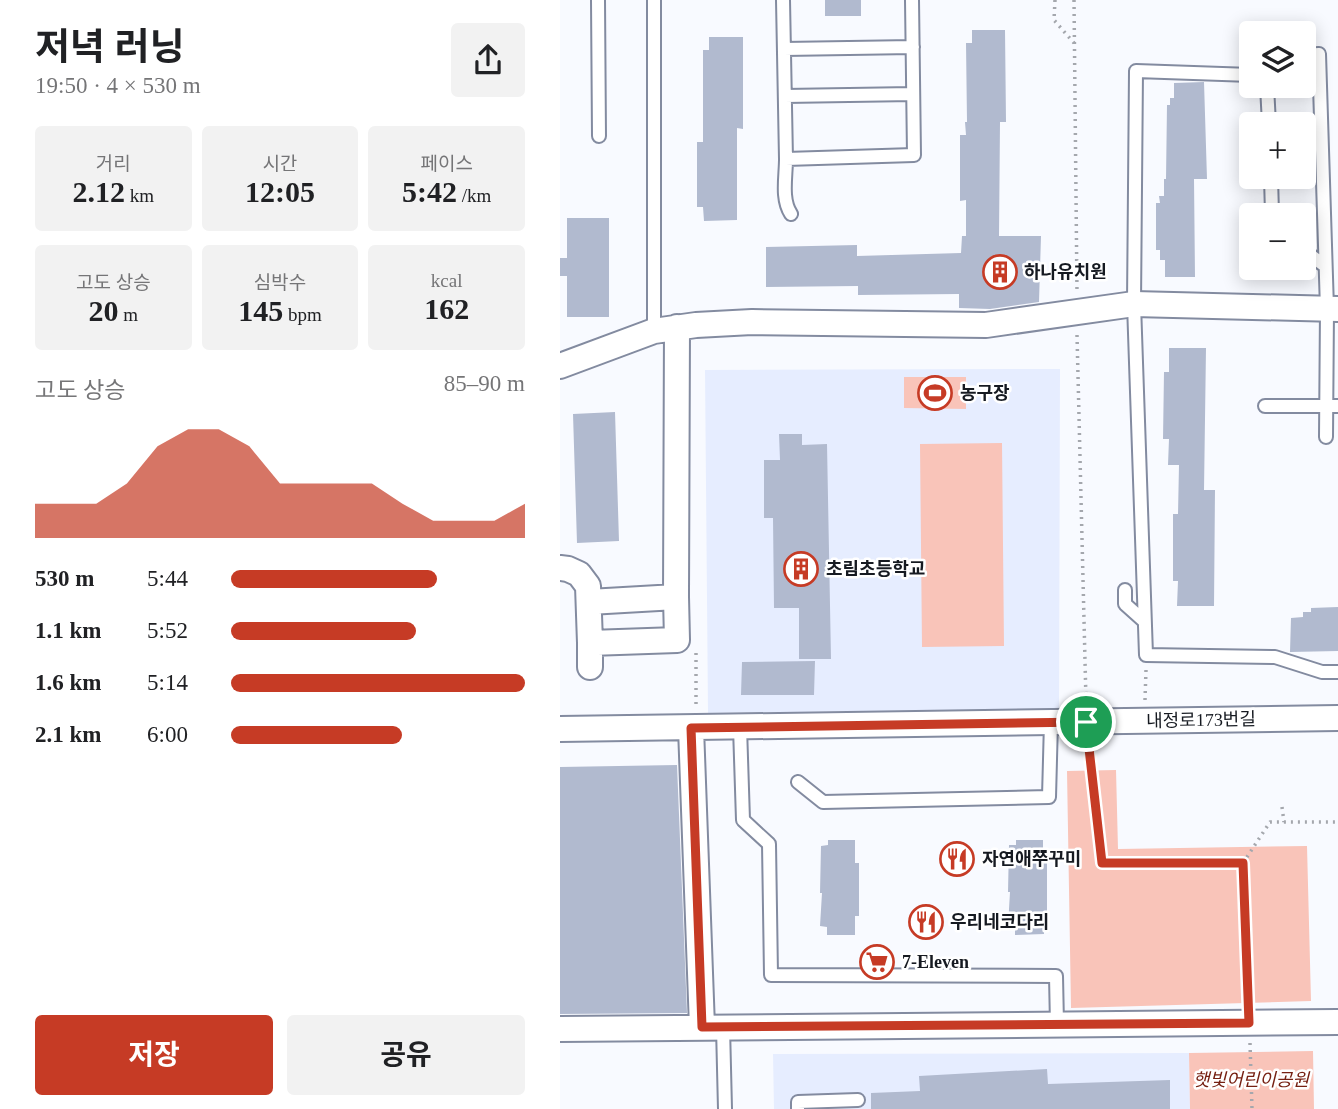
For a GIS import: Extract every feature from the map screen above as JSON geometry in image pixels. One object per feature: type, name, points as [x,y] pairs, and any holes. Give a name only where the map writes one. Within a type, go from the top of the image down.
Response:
[{"type":"street","points":[[560,366],[665,329],[752,322],[986,325],[1134,304],[1332,309]]},
{"type":"street","points":[[560,568],[579,574],[588,586],[590,655],[677,640],[665,329]]},
{"type":"street","points":[[589,602],[676,597]]},
{"type":"street","name":"내정로173번길","points":[[560,729],[1338,718]]},
{"type":"street","points":[[691,728],[712,1027]]},
{"type":"street","points":[[560,1029],[1338,1022]]},
{"type":"lane","points":[[598,0],[599,136]]},
{"type":"lane","points":[[654,0],[665,329]]},
{"type":"lane","points":[[783,0],[785,199],[791,214]]},
{"type":"lane","points":[[786,159],[914,155],[912,0]]},
{"type":"lane","points":[[784,49],[913,47]]},
{"type":"lane","points":[[1316,54],[1319,54],[1325,266],[1332,309],[1332,406],[1326,437]]},
{"type":"lane","points":[[1239,75],[1136,71],[1134,304],[1146,655],[1275,657],[1322,672],[1338,672]]},
{"type":"lane","points":[[785,96],[913,94]]},
{"type":"lane","points":[[1316,259],[1325,266]]},
{"type":"lane","points":[[1265,406],[1332,406]]},
{"type":"lane","points":[[1125,590],[1125,604],[1144,621]]},
{"type":"lane","points":[[798,782],[823,802],[1049,797],[1051,722]]},
{"type":"lane","points":[[740,727],[743,820],[769,844],[771,975],[1056,976],[1057,1024]]},
{"type":"lane","points":[[712,1027],[725,1109]]},
{"type":"lane","points":[[799,1109],[798,1102],[858,1100]]},
{"type":"path","points":[[1055,0],[1054,20],[1074,43]]},
{"type":"path","points":[[1074,0],[1077,311],[1086,722],[1102,863],[1243,863]]},
{"type":"path","points":[[1145,701],[1146,655]]},
{"type":"path","points":[[1282,807],[1284,822]]},
{"type":"path","points":[[1252,1109],[1243,863],[1270,822],[1338,822]]},
{"type":"shaded area","points":[[1060,369],[1059,709],[708,713],[705,370]]},
{"type":"shaded area","points":[[1189,1053],[1190,1109],[774,1109],[773,1054]]},
{"type":"green space","name":"농구장","points":[[904,377],[966,377],[966,409],[904,408]]},
{"type":"green space","points":[[1002,443],[1004,646],[922,647],[920,444]]},
{"type":"green space","points":[[1116,770],[1118,849],[1307,846],[1311,1001],[1071,1008],[1067,771]]},
{"type":"green space","name":"햇빛어린이공원","points":[[1313,1051],[1314,1109],[1190,1109],[1189,1053]]},
{"type":"building","points":[[825,0],[861,0],[861,16],[825,16]]},
{"type":"building","points":[[972,30],[1005,30],[1006,122],[1000,122],[999,236],[1041,236],[1039,302],[990,309],[959,308],[959,294],[858,295],[858,286],[766,287],[766,247],[857,245],[857,256],[961,253],[962,236],[966,236],[966,200],[960,201],[960,135],[966,135],[966,43],[972,43]]},
{"type":"building","points":[[709,37],[743,37],[743,129],[737,128],[737,220],[704,221],[703,207],[697,207],[697,142],[703,142],[703,50],[709,50]]},
{"type":"building","points":[[1204,82],[1207,179],[1194,179],[1195,277],[1165,277],[1165,260],[1160,260],[1160,250],[1156,250],[1156,203],[1160,203],[1159,196],[1164,196],[1166,179],[1167,105],[1170,105],[1170,98],[1174,98],[1174,83]]},
{"type":"building","points":[[567,218],[609,218],[609,317],[567,317],[567,276],[560,276],[560,258],[567,258]]},
{"type":"building","points":[[1169,348],[1206,348],[1204,490],[1215,490],[1214,606],[1177,606],[1178,581],[1173,581],[1173,514],[1178,514],[1179,465],[1168,465],[1169,439],[1163,439],[1164,372],[1169,372]]},
{"type":"building","points":[[615,412],[619,541],[577,543],[573,414]]},
{"type":"building","name":"초림초등학교","points":[[779,434],[802,434],[802,445],[827,444],[831,659],[799,659],[799,608],[774,608],[773,518],[764,518],[764,460],[780,460]]},
{"type":"building","points":[[1338,607],[1338,651],[1290,652],[1291,618],[1303,617],[1303,612],[1311,612],[1311,608]]},
{"type":"building","points":[[815,661],[814,695],[741,695],[742,662]]},
{"type":"building","points":[[677,765],[687,1013],[560,1014],[560,767]]},
{"type":"building","points":[[828,840],[855,840],[855,863],[859,863],[859,916],[855,916],[855,935],[827,935],[827,927],[820,926],[821,846],[828,845]]},
{"type":"building","points":[[1016,840],[1043,840],[1043,862],[1047,862],[1047,915],[1044,915],[1044,934],[1015,935],[1015,926],[1008,926],[1009,845],[1016,845]]},
{"type":"building","points":[[1047,1069],[1048,1084],[1170,1080],[1170,1109],[871,1109],[871,1093],[920,1091],[919,1076]]},
{"type":"place","name":"하나유치원","points":[[1000,272]]},
{"type":"place","name":"농구장","points":[[935,393]]},
{"type":"place","name":"초림초등학교","points":[[801,569]]},
{"type":"place","name":"자연애쭈꾸미","points":[[957,859]]},
{"type":"place","name":"우리네코다리","points":[[926,922]]},
{"type":"place","name":"7-Eleven","points":[[877,962]]},
{"type":"route","points":[[1086,722],[1102,863],[1243,863],[1249,1023],[702,1027],[691,728],[1086,722]]}]
